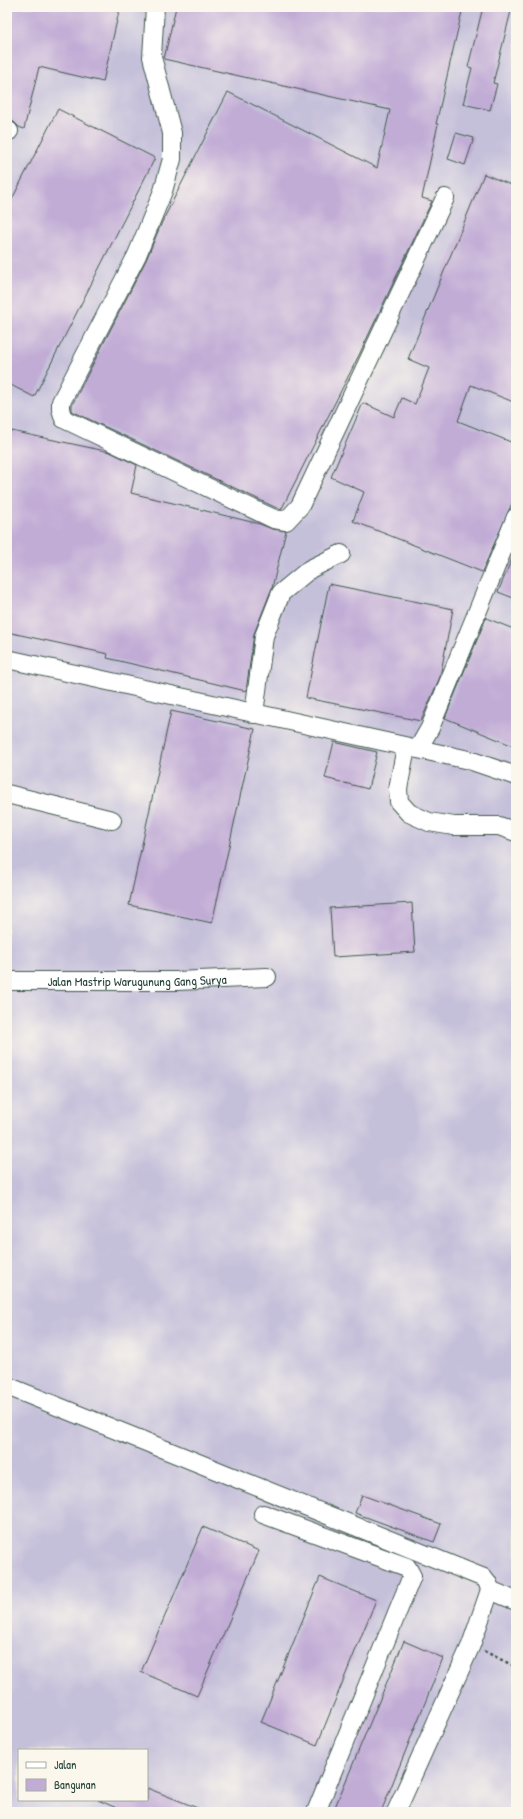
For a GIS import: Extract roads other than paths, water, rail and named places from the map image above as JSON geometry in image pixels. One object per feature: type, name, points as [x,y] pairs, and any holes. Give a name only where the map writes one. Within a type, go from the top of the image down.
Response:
[{"type":"street","points":[[155,7],[152,57],[172,133],[172,159],[163,191],[137,255],[61,402],[61,409],[64,419],[274,520],[286,521],[300,506],[445,198]]},
{"type":"street","points":[[516,517],[430,728],[412,748],[398,789],[399,802],[409,814],[429,822],[454,826],[499,826],[516,832]]},
{"type":"street","points":[[254,714],[264,636],[281,593],[310,569],[341,554]]},
{"type":"street","points":[[7,659],[469,760],[516,776]]},
{"type":"street","points":[[7,794],[112,820]]},
{"type":"street","name":"Jalan Mastrip Warugunung Gang Surya","points":[[7,981],[177,981],[267,977]]},
{"type":"street","points":[[7,1386],[127,1433],[308,1509],[484,1578],[488,1583],[490,1590],[471,1644],[396,1812]]},
{"type":"street","points":[[263,1514],[407,1567],[412,1576],[316,1812]]},
{"type":"street","points":[[490,1590],[516,1601]]}]
